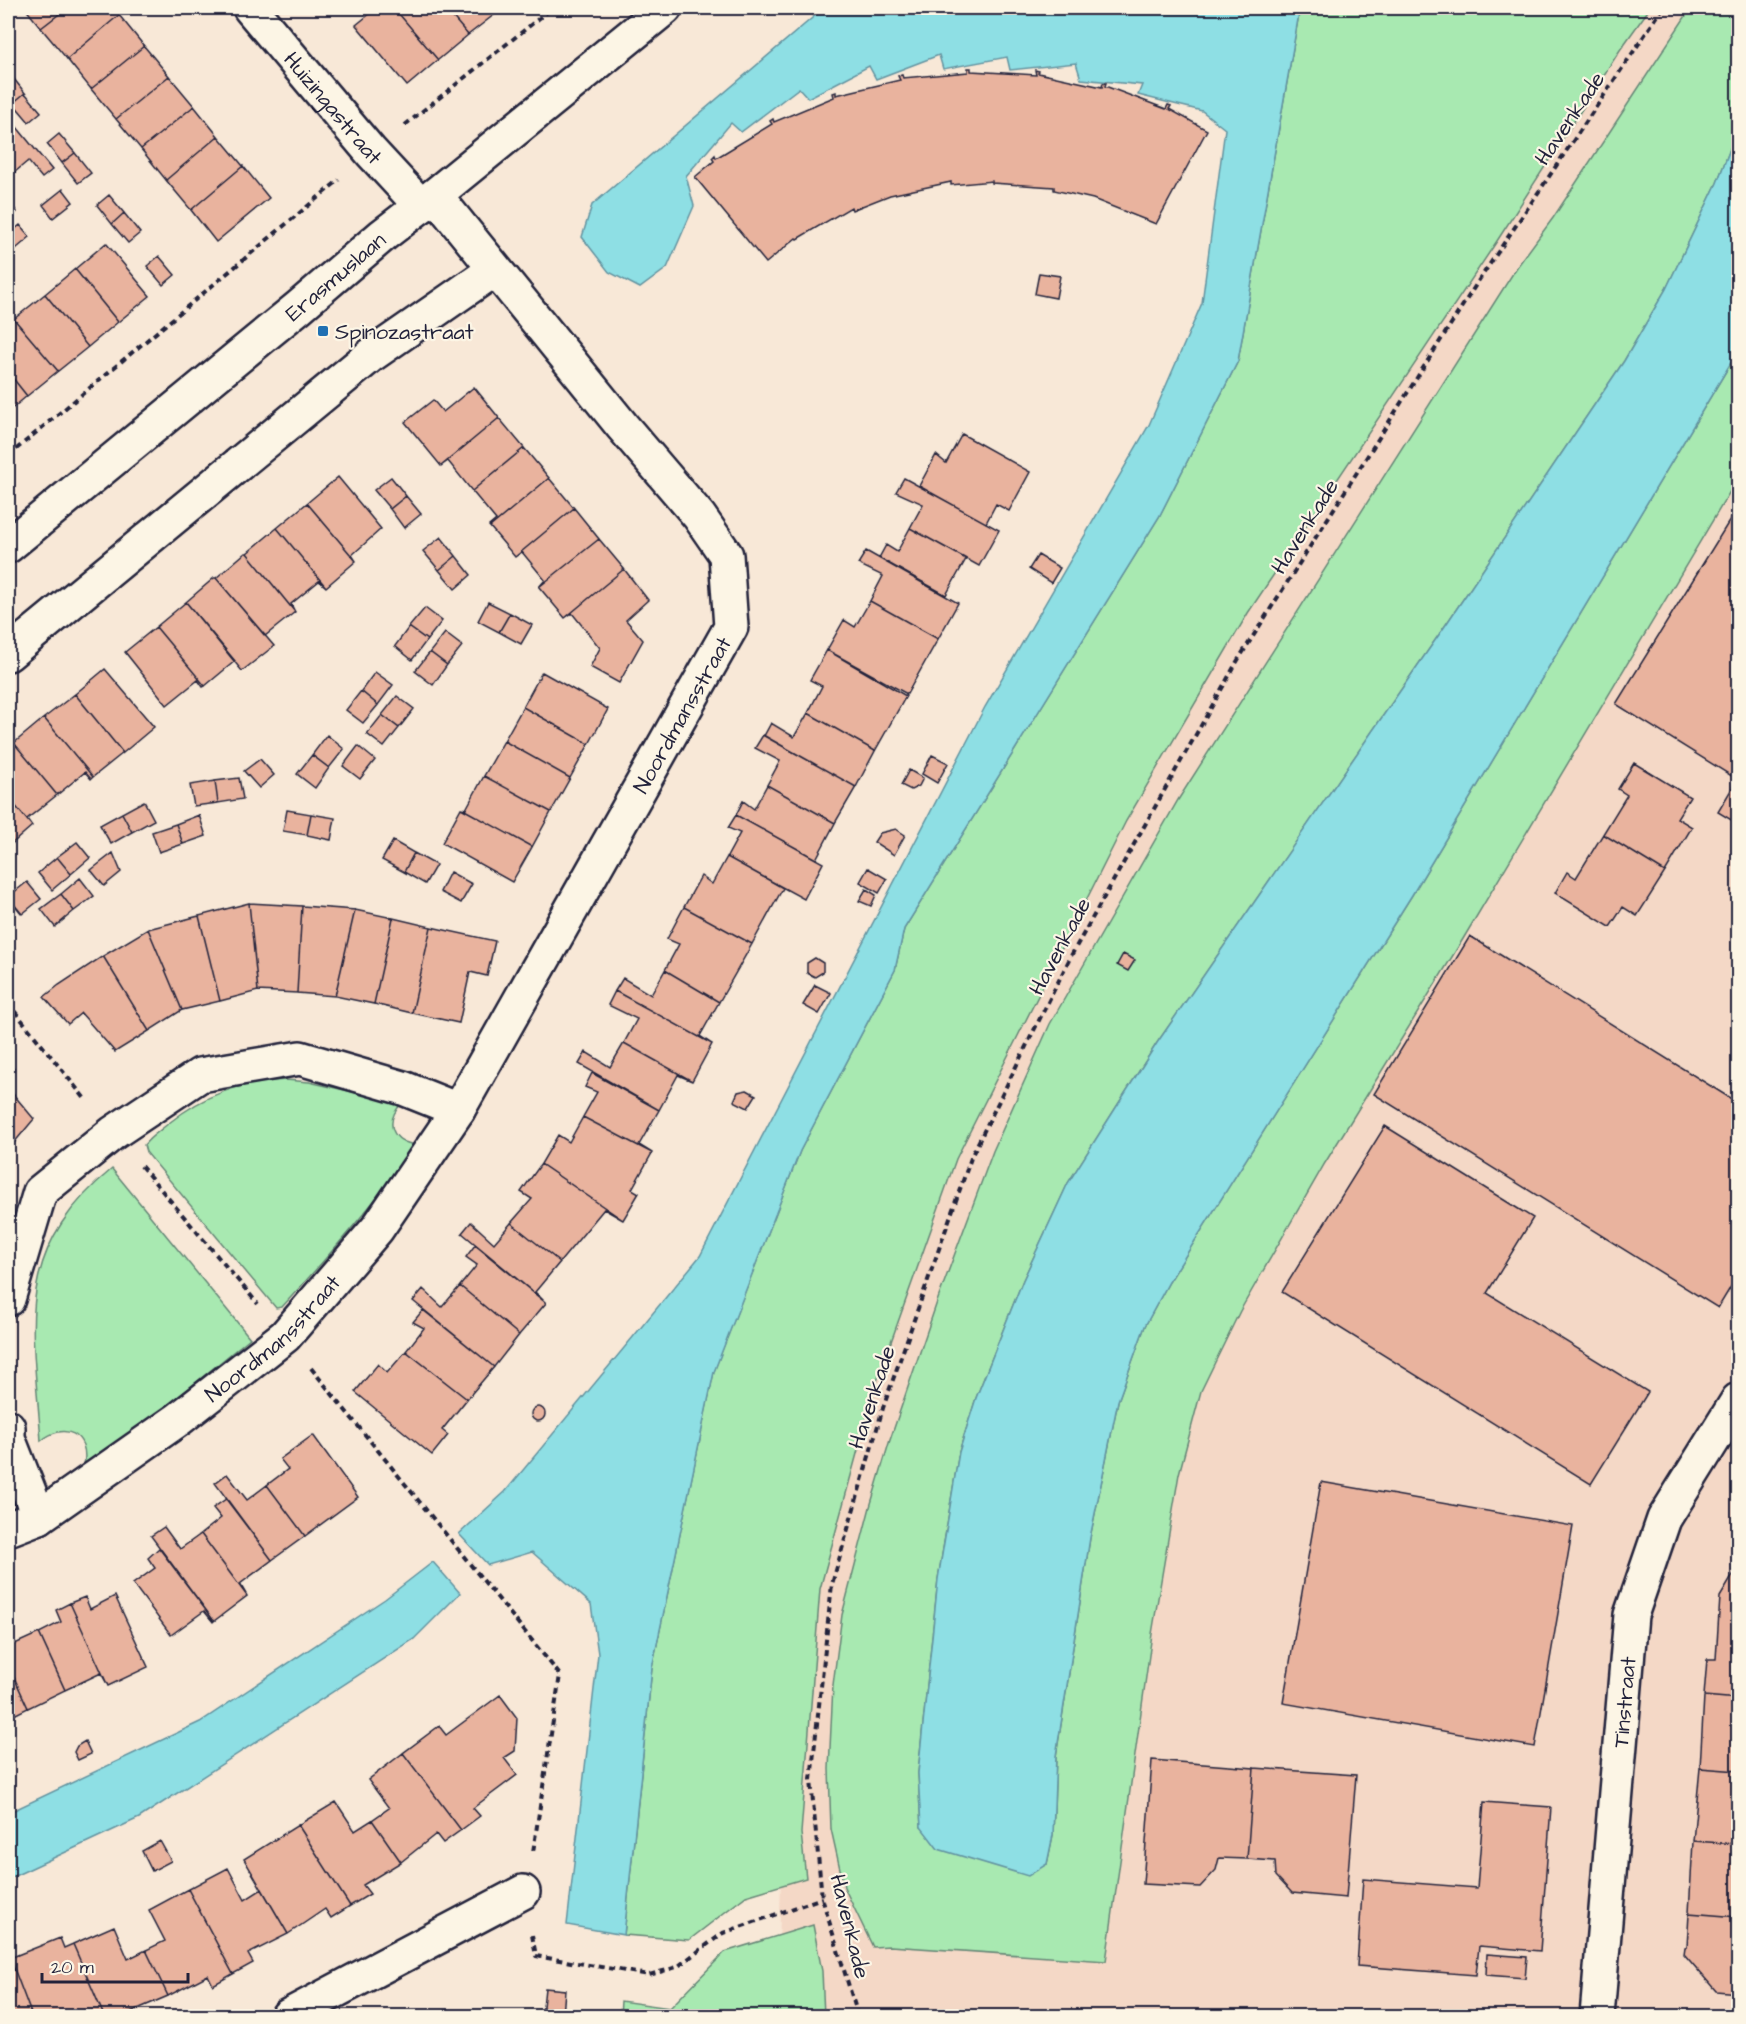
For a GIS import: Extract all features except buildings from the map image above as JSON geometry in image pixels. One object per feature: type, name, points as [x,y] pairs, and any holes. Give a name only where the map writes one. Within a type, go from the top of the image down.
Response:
[{"type":"street","name":"Huizingastraat","points":[[250,8],[371,152],[428,201]]},
{"type":"street","name":"Erasmuslaan","points":[[8,546],[383,235],[665,8]]},
{"type":"street","name":"Noordmansstraat","points":[[8,1529],[39,1516],[179,1419],[285,1336],[376,1229],[458,1110],[731,627],[726,555],[699,516],[623,428],[494,270],[428,201]]},
{"type":"street","points":[[8,654],[370,356],[494,270]]},
{"type":"street","points":[[8,1299],[40,1192],[113,1132],[200,1074],[300,1058],[403,1088],[458,1110]]},
{"type":"street","name":"Tinstraat","points":[[1597,2016],[1631,1615],[1664,1519],[1736,1410]]},
{"type":"street","points":[[8,1427],[8,1438],[39,1516]]},
{"type":"street","points":[[288,2016],[523,1892]]},
{"type":"path","points":[[8,456],[371,152],[552,8]]},
{"type":"path","name":"Havenkade","points":[[858,2016],[822,1898],[811,1780],[832,1584],[883,1408],[972,1155],[1072,954],[1238,660],[1477,283],[1663,8]]},
{"type":"path","points":[[8,1003],[285,1336],[560,1675],[537,1838],[523,1892],[536,1956],[649,1975],[677,1967],[723,1933],[822,1898]]},
{"type":"shaded area","points":[[1592,8],[1738,8],[1738,2016],[777,2016],[797,1336]]},
{"type":"green space","points":[[1300,8],[1650,8],[1248,613],[1126,821],[956,1159],[876,1384],[820,1589],[801,1833],[806,1878],[746,1896],[689,1940],[624,1935],[652,1668],[714,1371],[800,1151],[895,970],[904,929],[1159,517],[1238,361]]},
{"type":"green space","points":[[1691,8],[1738,8],[1738,128],[1717,183],[1666,289],[1624,361],[1445,626],[1157,1043],[1068,1183],[1023,1280],[976,1398],[959,1452],[938,1579],[918,1773],[921,1827],[1047,1864],[1053,1835],[1056,1757],[1090,1538],[1118,1401],[1145,1326],[1169,1282],[1412,895],[1738,351],[1738,478],[1463,939],[1325,1163],[1240,1311],[1201,1391],[1179,1474],[1152,1634],[1106,1961],[890,1946],[873,1947],[844,1887],[831,1829],[829,1769],[833,1685],[842,1615],[889,1443],[938,1299],[993,1151],[1050,1024],[1178,800],[1517,267],[1553,218]]},
{"type":"green space","points":[[286,1080],[309,1082],[402,1103],[393,1117],[393,1130],[401,1140],[417,1145],[335,1248],[282,1307],[276,1308],[146,1152],[144,1145],[183,1113],[210,1097],[254,1083]]},
{"type":"green space","points":[[112,1169],[250,1338],[161,1411],[84,1465],[83,1445],[73,1434],[58,1432],[41,1441],[33,1326],[36,1293],[43,1261],[57,1230],[80,1200]]},
{"type":"green space","points":[[813,1925],[822,1971],[824,2016],[620,2016],[621,2001],[670,2008],[725,1952]]},
{"type":"water","points":[[824,8],[1300,8],[1238,361],[1159,517],[904,929],[895,970],[800,1151],[714,1372],[652,1668],[624,1935],[567,1925],[598,1654],[591,1604],[532,1552],[488,1565],[459,1534],[505,1492],[700,1256],[985,707],[1149,425],[1202,303],[1225,129],[1202,111],[1138,95],[1142,85],[1081,79],[1076,63],[1010,70],[1007,57],[943,69],[939,55],[876,79],[869,66],[808,98],[799,88],[741,132],[731,123],[686,176],[694,206],[667,268],[640,288],[609,272],[582,237],[592,205]]},
{"type":"water","points":[[1738,128],[1738,351],[1412,895],[1169,1282],[1145,1326],[1118,1401],[1090,1538],[1056,1756],[1053,1835],[1047,1864],[1028,1876],[938,1849],[921,1827],[918,1773],[938,1579],[959,1452],[976,1398],[1023,1280],[1068,1183],[1157,1043],[1445,626],[1624,361],[1666,289],[1717,183]]},
{"type":"water","points":[[433,1562],[460,1593],[414,1639],[139,1818],[8,1879],[8,1813],[200,1722],[385,1599]]},
{"type":"place","name":"Spinozastraat","points":[[323,331]]}]
